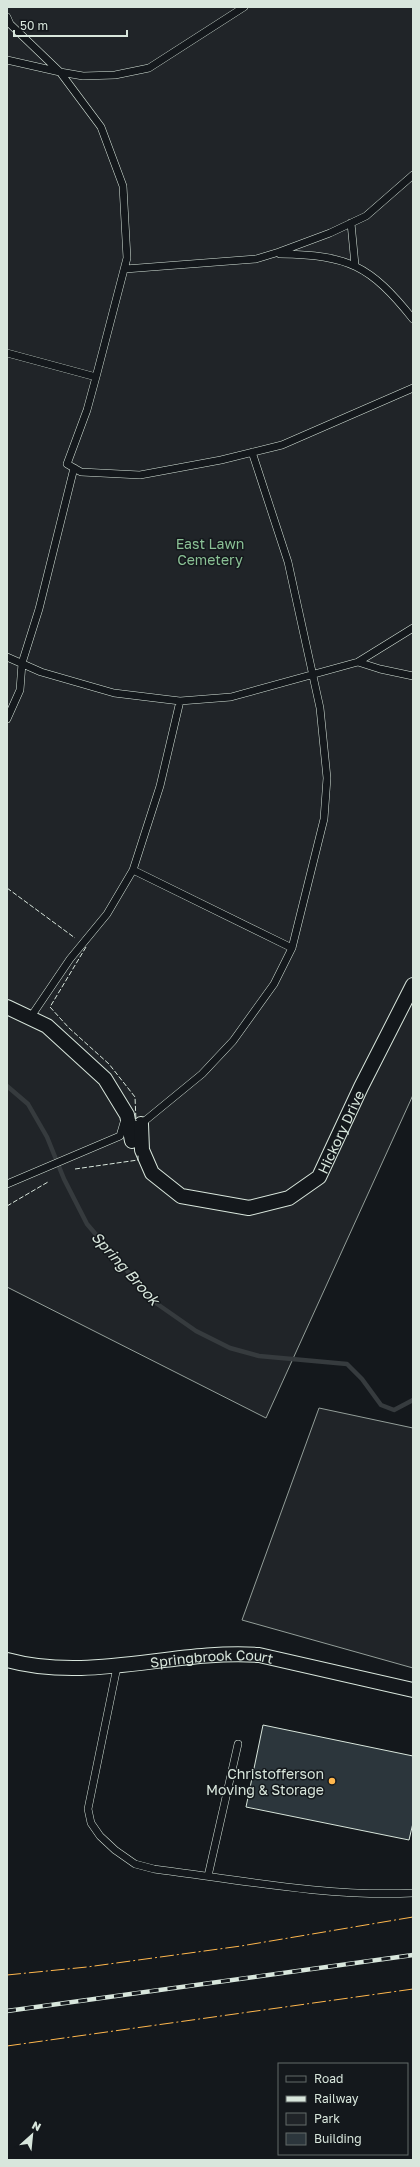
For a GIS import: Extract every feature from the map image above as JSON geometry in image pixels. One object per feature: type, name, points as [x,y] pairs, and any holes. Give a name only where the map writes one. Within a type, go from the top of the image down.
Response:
[{"type":"street","name":"Hickory Drive","points":[[141,1124],[142,1150],[152,1173],[181,1196],[250,1208],[289,1198],[319,1177],[361,1087],[413,985]]},
{"type":"street","points":[[7,1007],[52,1030],[105,1079],[127,1115],[132,1141]]},
{"type":"street","name":"Springbrook Court","points":[[7,1660],[40,1666],[72,1668],[118,1667],[234,1653],[252,1655],[413,1690]]},
{"type":"lane","points":[[7,60],[83,76],[115,75],[149,68],[244,7]]},
{"type":"lane","points":[[7,17],[10,24],[60,72],[101,127],[123,186],[127,258],[87,410],[67,464],[81,472],[140,475],[221,460],[282,444],[413,388]]},
{"type":"lane","points":[[124,269],[256,259],[274,254],[351,224],[366,216],[413,175]]},
{"type":"lane","points":[[351,224],[355,265]]},
{"type":"lane","points":[[274,254],[309,254],[336,258],[355,265],[370,274],[387,288],[413,318]]},
{"type":"lane","points":[[7,353],[96,377]]},
{"type":"lane","points":[[141,1124],[202,1074],[233,1041],[274,984],[292,948],[324,819],[327,778],[320,708],[314,675],[288,562],[252,452]]},
{"type":"lane","points":[[7,719],[20,690],[22,663],[39,609],[74,468]]},
{"type":"lane","points":[[7,657],[41,672],[114,693],[180,701],[231,697],[358,662],[413,628]]},
{"type":"lane","points":[[358,662],[380,669],[413,676]]},
{"type":"lane","points":[[30,1018],[70,959],[107,914],[133,870],[160,786],[180,701]]},
{"type":"lane","points":[[133,870],[292,948]]},
{"type":"lane","points":[[7,1184],[46,1166],[120,1136],[127,1115]]},
{"type":"lane","points":[[118,1667],[88,1809],[91,1823],[110,1845],[134,1864],[154,1869],[311,1889],[379,1894],[413,1893]]},
{"type":"lane","points":[[208,1876],[238,1744]]},
{"type":"green space","name":"East Lawn Cemetery","points":[[7,7],[413,7],[413,1095],[266,1418],[7,1287]]},
{"type":"green space","points":[[319,1408],[413,1428],[413,1668],[242,1620]]},
{"type":"building","name":"Christofferson Moving & Storage","points":[[263,1725],[413,1756],[413,1823],[409,1840],[246,1807]]},
{"type":"waterway","name":"Spring Brook","points":[[7,1086],[28,1104],[47,1137],[64,1179],[87,1224],[153,1301],[196,1331],[230,1348],[259,1356],[347,1364],[362,1379],[381,1405],[394,1410],[413,1400]]},
{"type":"railway","points":[[7,2011],[413,1955]]},
{"type":"fence","points":[[7,888],[75,938]]},
{"type":"fence","points":[[86,947],[50,1007],[69,1028],[109,1064],[135,1097],[136,1121]]},
{"type":"fence","points":[[75,1169],[138,1160],[138,1155]]},
{"type":"fence","points":[[7,1206],[48,1182]]},
{"type":"power","points":[[7,1975],[87,1967],[241,1946],[413,1917]]},
{"type":"power","points":[[7,2046],[413,1989]]},
{"type":"place","name":"Christofferson Moving & Storage","points":[[332,1781]]}]
